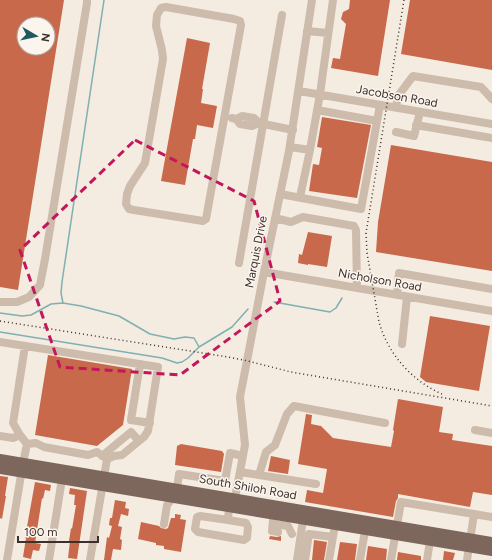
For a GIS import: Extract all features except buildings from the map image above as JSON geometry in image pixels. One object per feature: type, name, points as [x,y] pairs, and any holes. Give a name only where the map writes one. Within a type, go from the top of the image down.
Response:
[{"type":"main road","name":"South Shiloh Road","points":[[0,459],[22,468],[62,479],[104,481]]},
{"type":"main road","name":"South Shiloh Road","points":[[0,469],[22,468],[104,481],[175,493],[232,505],[304,515],[470,543],[492,551]]},
{"type":"main road","name":"South Shiloh Road","points":[[232,505],[273,520],[304,515],[334,525],[365,530],[396,531],[430,541],[470,543],[492,542]]},
{"type":"street","points":[[0,302],[17,302],[29,298],[40,285],[87,0]]},
{"type":"street","name":"Marquis Drive","points":[[228,520],[245,445],[240,397],[290,147],[312,0]]},
{"type":"street","points":[[300,197],[320,94],[333,0]]},
{"type":"street","points":[[166,7],[240,21],[242,25],[225,117],[206,219],[204,221],[129,208],[126,204],[127,194],[130,186],[145,163],[163,59],[156,26],[161,8],[166,7]]},
{"type":"street","points":[[239,263],[261,123],[282,15]]},
{"type":"street","points":[[307,30],[328,34]]},
{"type":"street","points":[[396,108],[398,96],[413,76],[481,87],[492,99]]},
{"type":"street","name":"Jacobson Road","points":[[298,91],[492,124]]},
{"type":"street","points":[[280,194],[361,209],[380,105]]},
{"type":"street","points":[[317,110],[377,121]]},
{"type":"street","points":[[396,132],[414,136],[420,112]]},
{"type":"street","points":[[225,117],[236,119],[240,124],[252,126],[261,123],[292,130]]},
{"type":"street","points":[[416,125],[492,138]]},
{"type":"street","points":[[290,147],[310,150]]},
{"type":"street","points":[[275,218],[291,222],[303,217],[354,226],[356,230],[357,288]]},
{"type":"street","name":"Nicholson Road","points":[[264,272],[492,311]]},
{"type":"street","points":[[396,295],[399,273],[492,289]]},
{"type":"street","points":[[402,344],[407,297]]},
{"type":"street","points":[[0,342],[158,367],[148,431],[144,437],[122,454],[105,457],[98,452],[88,455],[44,447],[36,443],[27,444]]},
{"type":"street","points":[[7,560],[27,444],[12,423],[25,346]]},
{"type":"street","points":[[140,364],[131,420],[150,423]]},
{"type":"street","points":[[259,475],[266,452],[274,445],[287,414],[294,406],[385,423]]},
{"type":"street","points":[[475,430],[492,433]]},
{"type":"street","points":[[90,560],[104,481],[105,457],[131,432],[139,441]]},
{"type":"street","points":[[0,436],[13,438],[20,435]]},
{"type":"street","points":[[164,524],[167,505],[175,493],[179,474],[225,481],[230,453],[243,456]]},
{"type":"street","points":[[240,472],[316,484]]},
{"type":"street","points":[[49,560],[62,479]]},
{"type":"street","points":[[391,560],[401,502],[492,517]]},
{"type":"street","points":[[467,560],[474,514]]},
{"type":"street","points":[[297,560],[304,515]]},
{"type":"street","points":[[200,516],[228,520],[246,523],[248,527],[247,538],[244,540],[198,532],[195,528],[197,517],[200,516]]},
{"type":"street","points":[[292,534],[288,526],[273,520],[272,530],[280,532],[292,534],[300,535]]},
{"type":"street","points":[[329,560],[334,525]]},
{"type":"street","points":[[360,560],[365,530]]},
{"type":"street","points":[[305,560],[310,534],[333,537]]},
{"type":"street","points":[[427,560],[430,541]]},
{"type":"highlighted area","points":[[135,140],[254,201],[280,301],[180,375],[60,367],[20,250]]},
{"type":"waterway","points":[[63,303],[61,293],[62,282],[104,0]]},
{"type":"waterway","points":[[274,302],[330,312],[336,308],[342,298]]},
{"type":"waterway","points":[[0,313],[22,316],[31,315],[51,304],[63,303],[81,306],[119,316],[150,334],[174,339],[185,337],[194,338],[199,347]]},
{"type":"waterway","points":[[0,332],[162,358],[177,363],[182,362],[199,347],[232,327],[248,309]]},
{"type":"railway","points":[[404,0],[366,233],[367,253],[379,322],[388,345],[411,374],[421,382],[442,394]]},
{"type":"railway","points":[[0,321],[228,357],[291,372],[492,406]]}]
